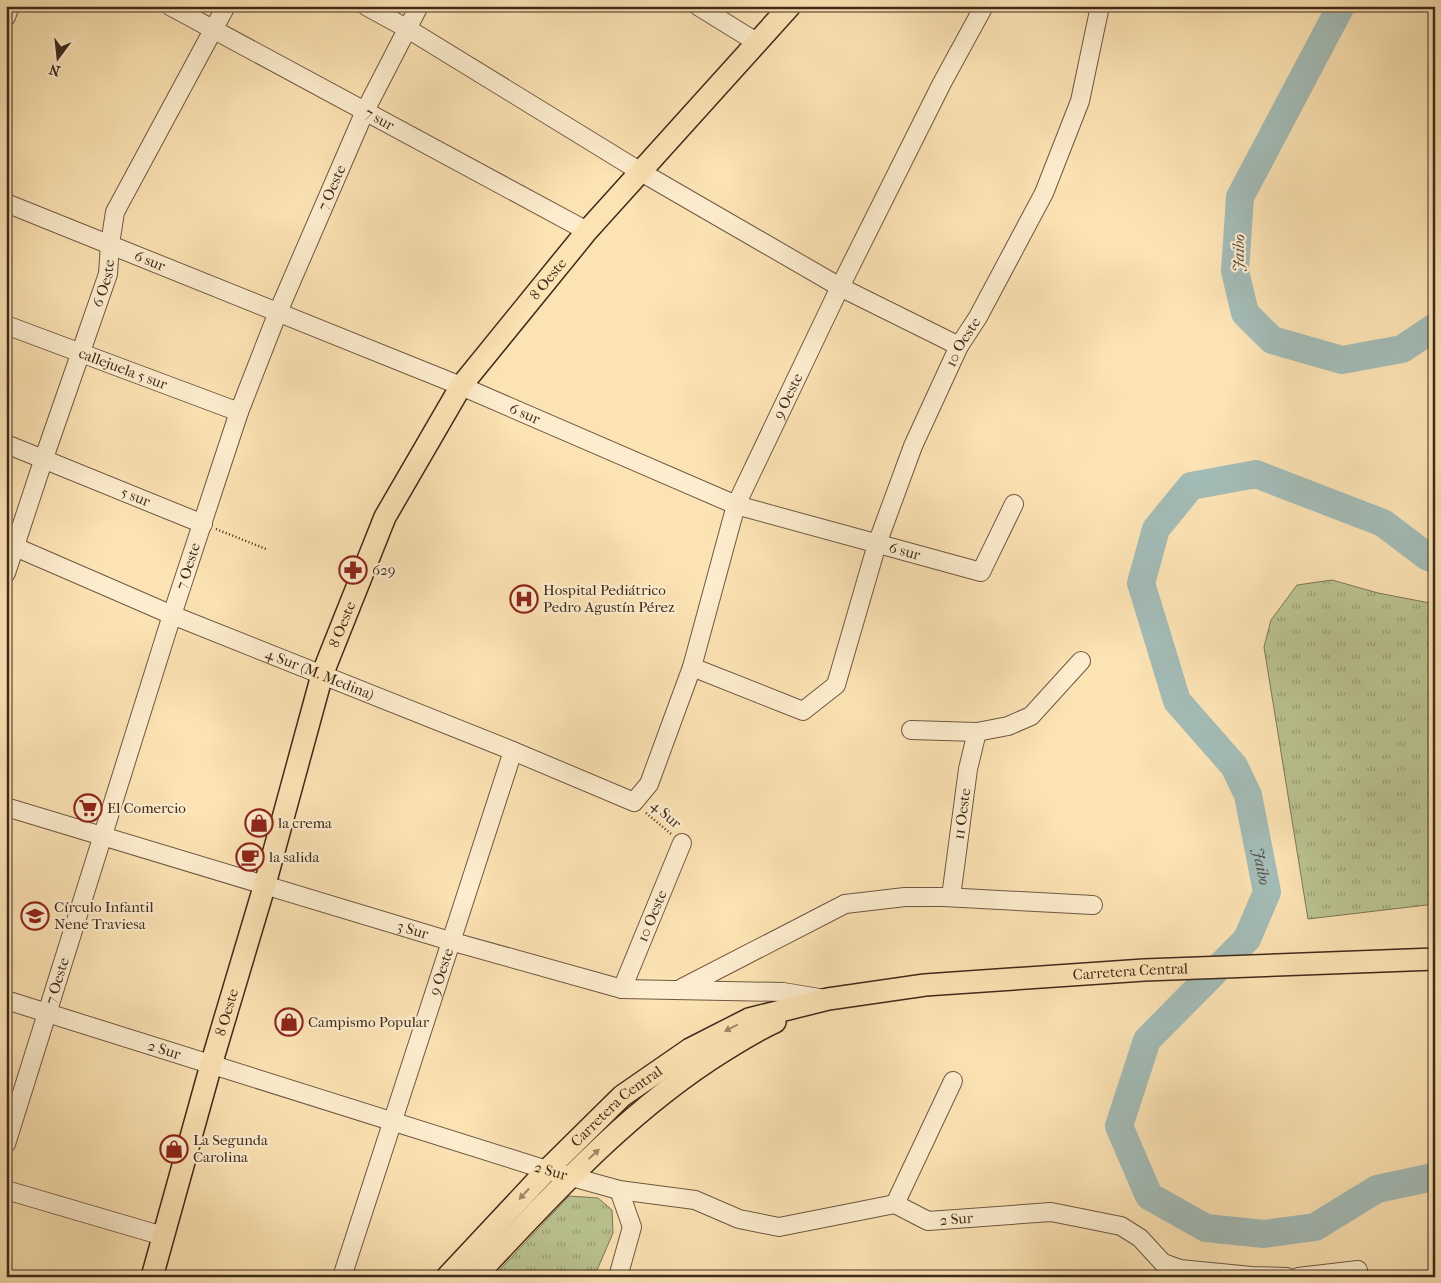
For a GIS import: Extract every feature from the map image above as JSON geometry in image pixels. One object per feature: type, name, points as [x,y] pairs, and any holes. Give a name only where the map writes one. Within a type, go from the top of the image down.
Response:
[{"type":"main road","name":"8 Oeste","points":[[152,1277],[265,884],[322,675],[385,517],[461,386],[587,231],[790,6]]},
{"type":"main road","name":"Carretera Central","points":[[447,1277],[547,1170],[622,1096],[690,1049],[749,1019],[828,1000],[925,985],[1144,970],[1435,959]]},
{"type":"main road","name":"Carretera Central","points":[[475,1277],[569,1176],[643,1108],[702,1064],[760,1029],[828,1000]]},
{"type":"street","points":[[6,18],[10,6]]},
{"type":"street","name":"7 sur","points":[[170,6],[587,231]]},
{"type":"street","name":"6 Oeste","points":[[6,573],[11,545],[44,458],[108,274],[115,212],[226,6]]},
{"type":"street","points":[[366,6],[408,29],[641,172],[840,287],[959,346]]},
{"type":"street","name":"7 Oeste","points":[[6,1144],[172,615],[239,412],[278,312],[365,111],[419,6]]},
{"type":"street","points":[[698,6],[758,43]]},
{"type":"street","name":"9 Oeste","points":[[634,802],[649,784],[692,667],[736,505],[840,287],[942,83],[984,6]]},
{"type":"street","name":"10 Oeste","points":[[692,667],[802,711],[836,685],[876,544],[913,446],[959,346],[978,318],[1044,193],[1080,101],[1100,6]]},
{"type":"street","name":"6 sur","points":[[6,203],[461,386],[736,505],[981,572],[1014,504]]},
{"type":"street","name":"callejuela 5 sur","points":[[6,325],[239,412]]},
{"type":"street","name":"5 sur","points":[[6,444],[203,524]]},
{"type":"street","name":"4 Sur (M. Medina)","points":[[11,545],[172,615],[513,751],[634,802]]},
{"type":"street","points":[[911,730],[977,732],[1008,726],[1031,716],[1081,661]]},
{"type":"street","name":"11 Oeste","points":[[951,897],[968,769],[977,732]]},
{"type":"street","name":"9 Oeste","points":[[342,1277],[513,751]]},
{"type":"street","name":"3 Sur","points":[[6,807],[450,941],[622,989],[783,992],[828,1000]]},
{"type":"street","name":"10 Oeste","points":[[622,989],[682,843]]},
{"type":"street","points":[[679,990],[845,904],[904,897],[951,897],[1093,905]]},
{"type":"street","name":"2 Sur","points":[[6,1000],[547,1170],[619,1190],[695,1200],[739,1219],[779,1227],[895,1204],[928,1221],[1051,1212],[1121,1226],[1140,1238],[1163,1263],[1180,1269],[1251,1276],[1287,1277]]},
{"type":"street","points":[[895,1204],[953,1082]]},
{"type":"street","points":[[6,1190],[163,1236]]},
{"type":"street","points":[[619,1190],[632,1227],[622,1275]]},
{"type":"street","points":[[1298,1277],[1358,1270]]},
{"type":"path","points":[[203,524],[266,549]]},
{"type":"path","name":"4 Sur","points":[[634,802],[682,843]]},
{"type":"green space","points":[[1332,580],[1378,593],[1435,604],[1435,904],[1308,919],[1264,647],[1271,620],[1297,585]]},
{"type":"green space","points":[[569,1196],[598,1198],[612,1210],[613,1233],[594,1277],[493,1277]]},
{"type":"waterway","name":"Jaibo","points":[[1341,6],[1240,197],[1235,271],[1245,313],[1272,340],[1342,360],[1402,349],[1435,327]]},
{"type":"waterway","name":"Jaibo","points":[[1435,559],[1428,557],[1383,523],[1256,474],[1191,486],[1156,529],[1141,583],[1177,701],[1234,766],[1248,795],[1267,892],[1247,939],[1147,1040],[1119,1126],[1149,1196],[1206,1228],[1264,1234],[1315,1227],[1377,1189],[1435,1178]]},
{"type":"place","name":"629","points":[[353,570]]},
{"type":"place","name":"Hospital Pediátrico Pedro Agustín Pérez","points":[[524,599]]},
{"type":"place","name":"El Comercio","points":[[88,808]]},
{"type":"place","name":"la crema","points":[[259,823]]},
{"type":"place","name":"la salida","points":[[250,857]]},
{"type":"place","name":"Círculo Infantil Nene Traviesa","points":[[35,916]]},
{"type":"place","name":"Campismo Popular","points":[[289,1022]]},
{"type":"place","name":"La Segunda Carolina","points":[[174,1149]]}]
